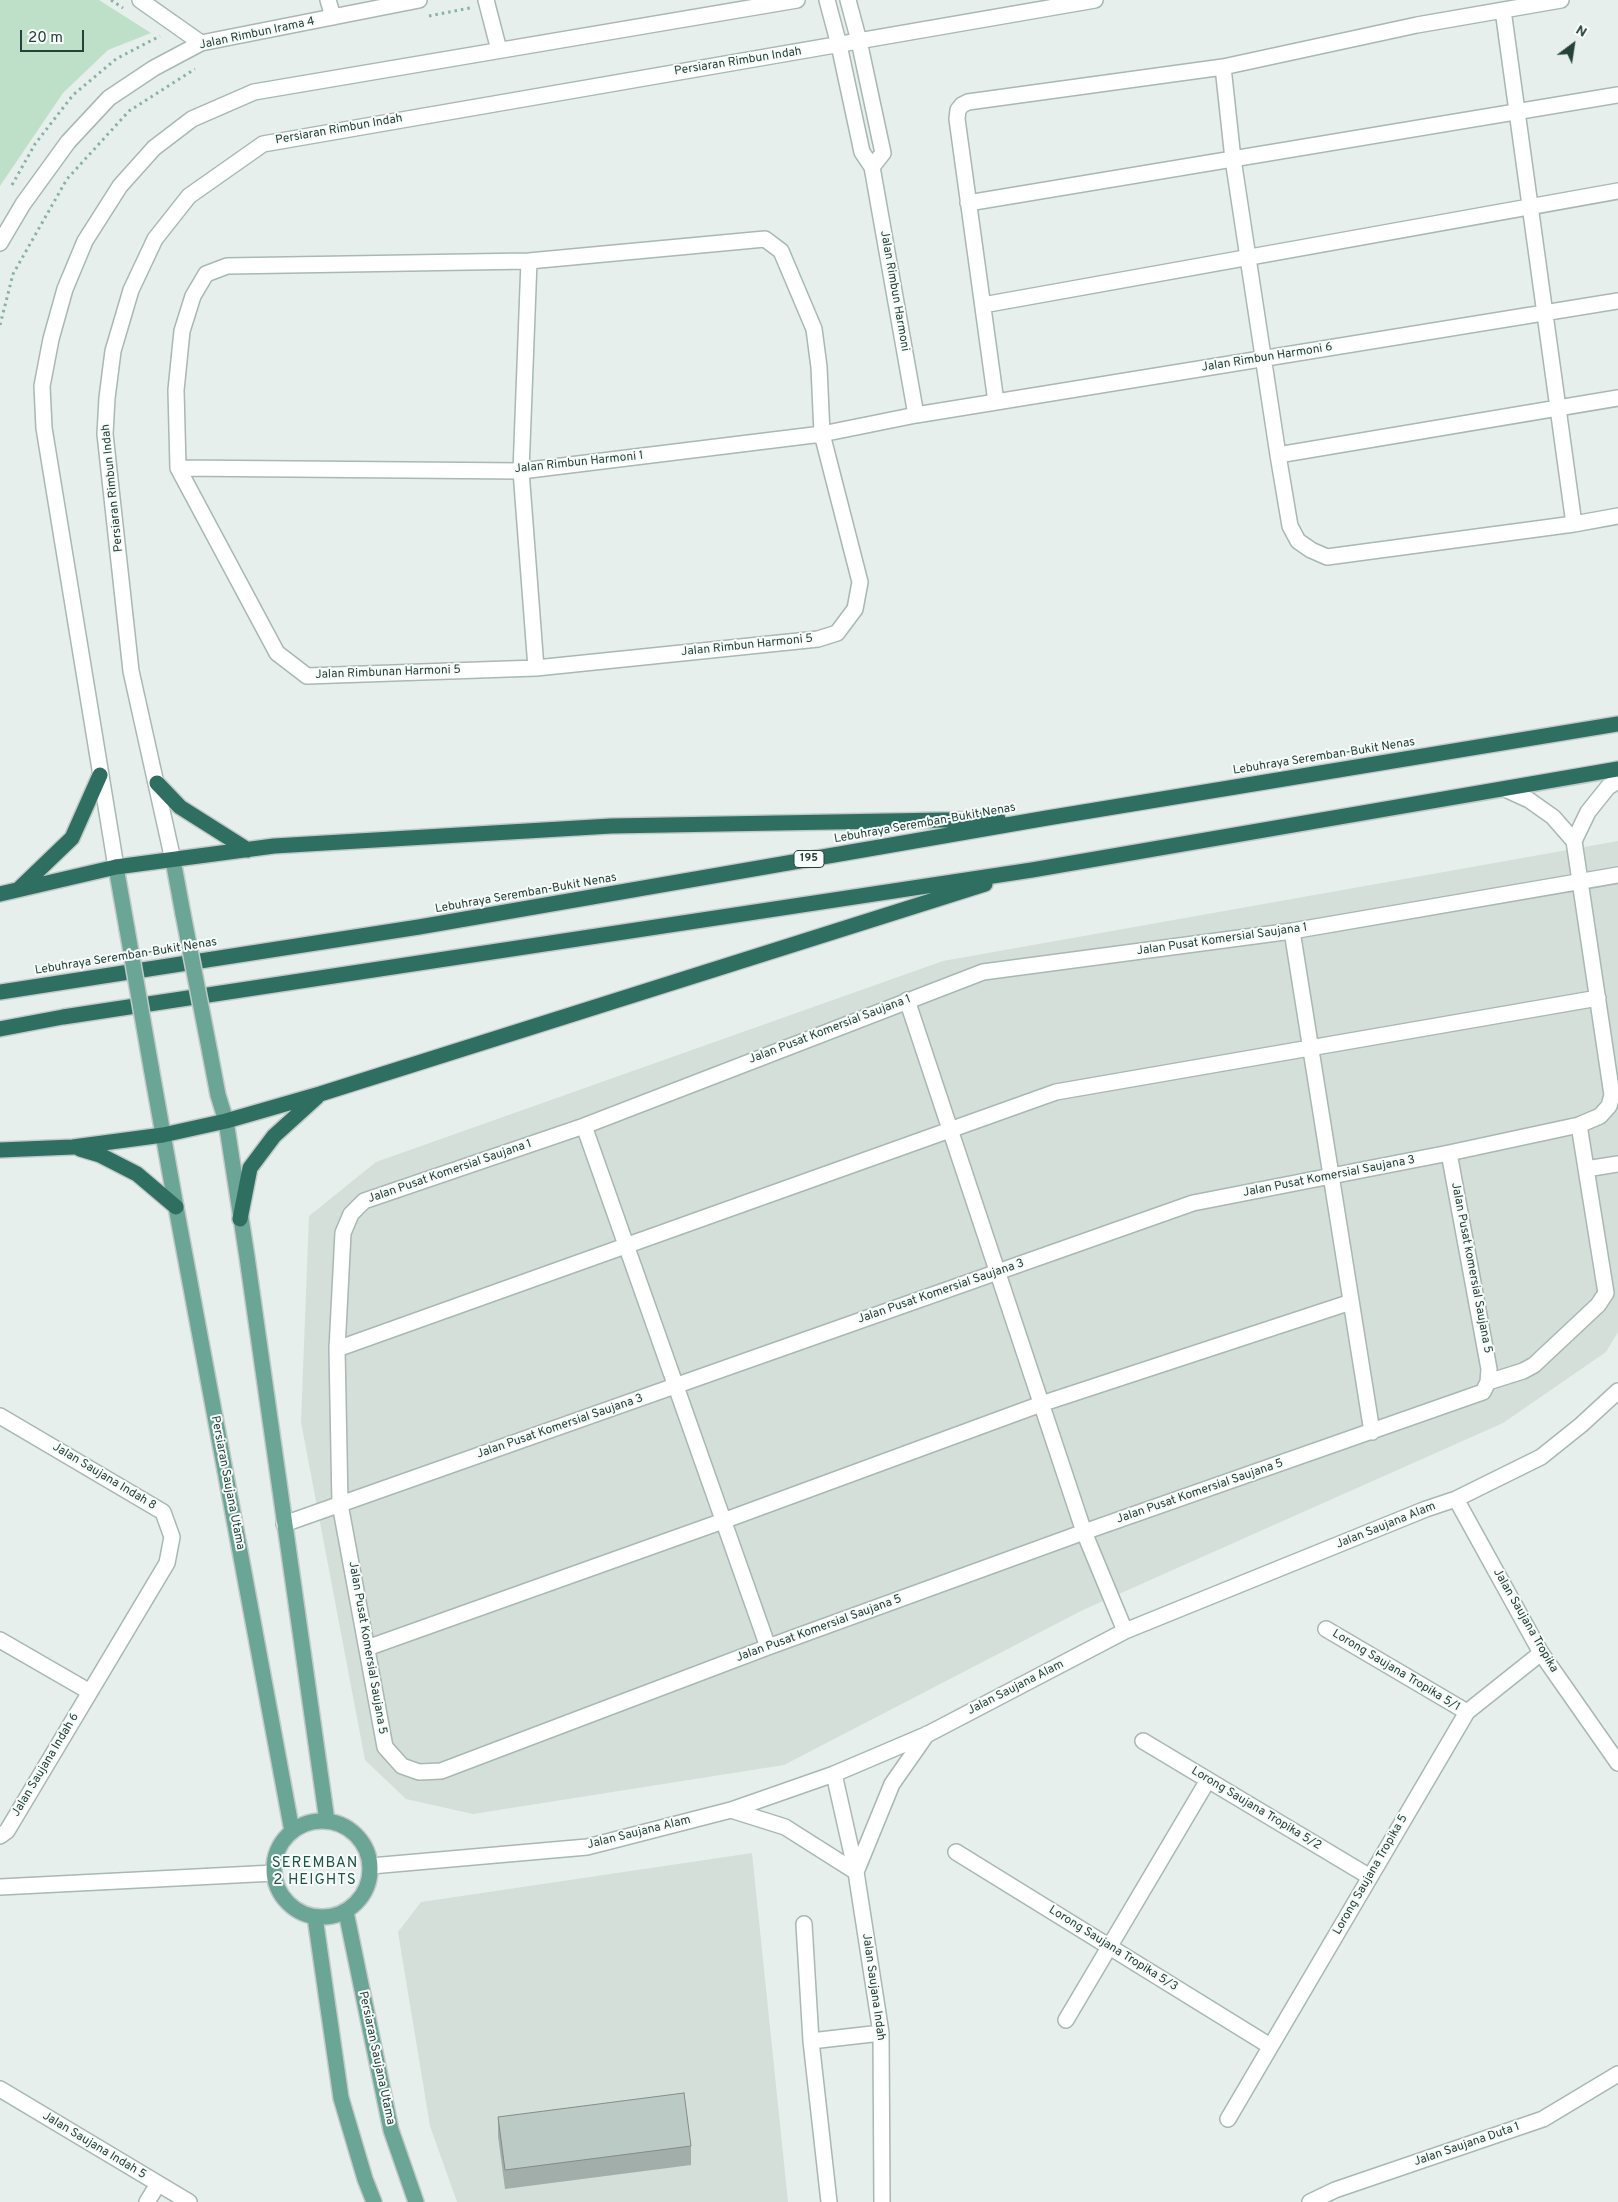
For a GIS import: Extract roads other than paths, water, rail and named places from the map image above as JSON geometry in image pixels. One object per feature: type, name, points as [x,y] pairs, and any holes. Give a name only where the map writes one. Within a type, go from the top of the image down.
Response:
[{"type":"highway","name":"Lebuhraya Seremban-Bukit Nenas","points":[[0,992],[429,926],[1047,818],[1618,724]]},
{"type":"highway","points":[[0,1028],[1032,870],[1618,769]]},
{"type":"highway","points":[[20,888],[72,838],[100,775]]},
{"type":"highway","points":[[157,783],[180,807],[248,850]]},
{"type":"highway","points":[[0,894],[116,867],[274,846],[611,826],[1047,818]]},
{"type":"highway","points":[[0,1150],[73,1147],[163,1134],[226,1121],[320,1094],[1032,870]]},
{"type":"highway","points":[[240,1219],[250,1168],[274,1136],[320,1094]]},
{"type":"highway","points":[[73,1147],[100,1155],[136,1174],[176,1207]]},
{"type":"main road","points":[[173,860],[218,1095],[226,1121],[247,1257],[326,1821]]},
{"type":"main road","name":"Persiaran Saujana Utama","points":[[116,867],[176,1207],[292,1831]]},
{"type":"main road","points":[[326,1821],[348,1828],[357,1836],[368,1855],[371,1866],[370,1880],[365,1892],[357,1903],[346,1912],[331,1917],[315,1917],[300,1912],[287,1902],[278,1889],[274,1873],[275,1858],[281,1843],[292,1831],[302,1825],[326,1821]]},
{"type":"main road","name":"Persiaran Saujana Utama","points":[[346,1912],[391,2130],[416,2202]]},
{"type":"main road","points":[[315,1917],[341,2098],[365,2179],[374,2202]]},
{"type":"street","points":[[140,0],[202,43]]},
{"type":"street","points":[[328,0],[333,17]]},
{"type":"street","name":"Jalan Rimbun Irama 4","points":[[0,243],[23,204],[68,142],[109,98],[154,68],[202,43],[418,0]]},
{"type":"street","points":[[116,867],[44,428],[42,386],[51,339],[65,289],[85,241],[120,186],[154,148],[192,119],[254,92],[797,0]]},
{"type":"street","name":"Jalan Rimbun Harmoni","points":[[827,0],[839,45],[860,145],[862,152],[872,167],[916,415]]},
{"type":"street","points":[[848,0],[859,41],[883,153],[872,167]]},
{"type":"street","name":"Persiaran Rimbun Indah","points":[[173,860],[131,671],[105,434],[113,351],[131,290],[155,239],[189,196],[263,144],[1096,0]]},
{"type":"street","points":[[996,402],[957,119],[958,110],[962,105],[968,102],[1223,67],[1418,25],[1561,0]]},
{"type":"street","points":[[487,6],[498,50]]},
{"type":"street","points":[[1503,10],[1574,524]]},
{"type":"street","points":[[1223,67],[1233,158],[1278,455],[1290,526],[1298,541],[1311,550],[1327,557],[1574,524],[1618,516]]},
{"type":"street","points":[[968,203],[1618,94]]},
{"type":"street","points":[[982,305],[1618,191]]},
{"type":"street","name":"Jalan Rimbun Harmoni 5","points":[[178,468],[176,390],[182,331],[193,296],[206,274],[227,266],[529,261],[765,239],[781,251],[814,329],[819,366],[822,434],[860,582],[855,609],[837,633],[818,639],[536,668]]},
{"type":"street","points":[[529,261],[521,471],[536,668]]},
{"type":"street","name":"Jalan Rimbun Harmoni 6","points":[[916,415],[1618,300]]},
{"type":"street","points":[[1278,455],[1618,398]]},
{"type":"street","name":"Jalan Rimbun Harmoni 1","points":[[178,468],[521,471],[822,434],[916,415]]},
{"type":"street","name":"Jalan Rimbunan Harmoni 5","points":[[178,468],[276,653],[307,676],[536,668]]},
{"type":"street","points":[[1574,840],[1588,812],[1608,787],[1618,780]]},
{"type":"street","points":[[336,1349],[1056,1092],[1598,998],[1574,840],[1553,817],[1529,800],[1505,788]]},
{"type":"street","name":"Jalan Pusat Komersial Saujana 1","points":[[340,1504],[336,1349],[343,1233],[350,1214],[364,1201],[584,1126],[983,972],[1292,931],[1618,875]]},
{"type":"street","points":[[1292,931],[1372,1432]]},
{"type":"street","name":"Jalan Pusat Komersial Saujana 3","points":[[284,1524],[1192,1203],[1449,1154],[1579,1125],[1600,1116],[1609,1106],[1612,1095],[1598,998]]},
{"type":"street","points":[[907,1000],[1084,1532],[1125,1631]]},
{"type":"street","points":[[1488,1382],[1523,1372],[1534,1365],[1604,1298],[1606,1293],[1579,1125]]},
{"type":"street","points":[[584,1126],[768,1647]]},
{"type":"street","name":"Jalan Pusat komersial Saujana 5","points":[[1449,1154],[1489,1369],[1488,1382]]},
{"type":"street","points":[[1586,1169],[1618,1164]]},
{"type":"street","points":[[367,1648],[723,1521],[1041,1404],[1351,1302]]},
{"type":"street","name":"Jalan Pusat Komersial Saujana 5","points":[[340,1504],[385,1747],[402,1766],[419,1772],[441,1771],[768,1647],[1084,1532],[1483,1392],[1488,1382]]},
{"type":"street","name":"Jalan Saujana Alam","points":[[371,1866],[587,1847],[731,1810],[834,1774],[928,1734],[1125,1631],[1456,1499],[1541,1457],[1581,1425],[1618,1391]]},
{"type":"street","name":"Jalan Saujana Indah 8","points":[[0,1416],[163,1512],[172,1537],[167,1563],[90,1692]]},
{"type":"street","name":"Jalan Saujana Tropika","points":[[1456,1499],[1540,1653],[1618,1764]]},
{"type":"street","name":"Lorong Saujana Tropika 5/1","points":[[1326,1629],[1467,1712]]},
{"type":"street","points":[[0,1640],[90,1692]]},
{"type":"street","name":"Lorong Saujana Tropika 5","points":[[1228,2119],[1467,1712],[1540,1653]]},
{"type":"street","name":"Jalan Saujana Indah 6","points":[[0,1836],[7,1831],[90,1692]]},
{"type":"street","points":[[731,1810],[785,1827],[856,1872],[892,1784],[928,1734]]},
{"type":"street","name":"Lorong Saujana Tropika 5/2","points":[[1143,1741],[1370,1877]]},
{"type":"street","name":"Jalan Saujana Indah","points":[[834,1774],[856,1872],[881,2033],[882,2202]]},
{"type":"street","points":[[1066,2020],[1208,1780]]},
{"type":"street","name":"Lorong Saujana Tropika 5/3","points":[[956,1852],[1270,2046]]},
{"type":"street","points":[[0,1887],[274,1873]]},
{"type":"street","points":[[804,1924],[811,2041],[829,2202]]},
{"type":"street","points":[[811,2041],[881,2033]]},
{"type":"street","name":"Jalan Saujana Duta 1","points":[[1310,2202],[1335,2190],[1543,2119],[1618,2074]]},
{"type":"street","name":"Jalan Saujana Indah 5","points":[[0,2089],[188,2202]]},
{"type":"street","points":[[147,2202],[158,2184]]},
{"type":"district","name":"SEREMBAN 2 HEIGHTS","points":[[315,1872]]}]
